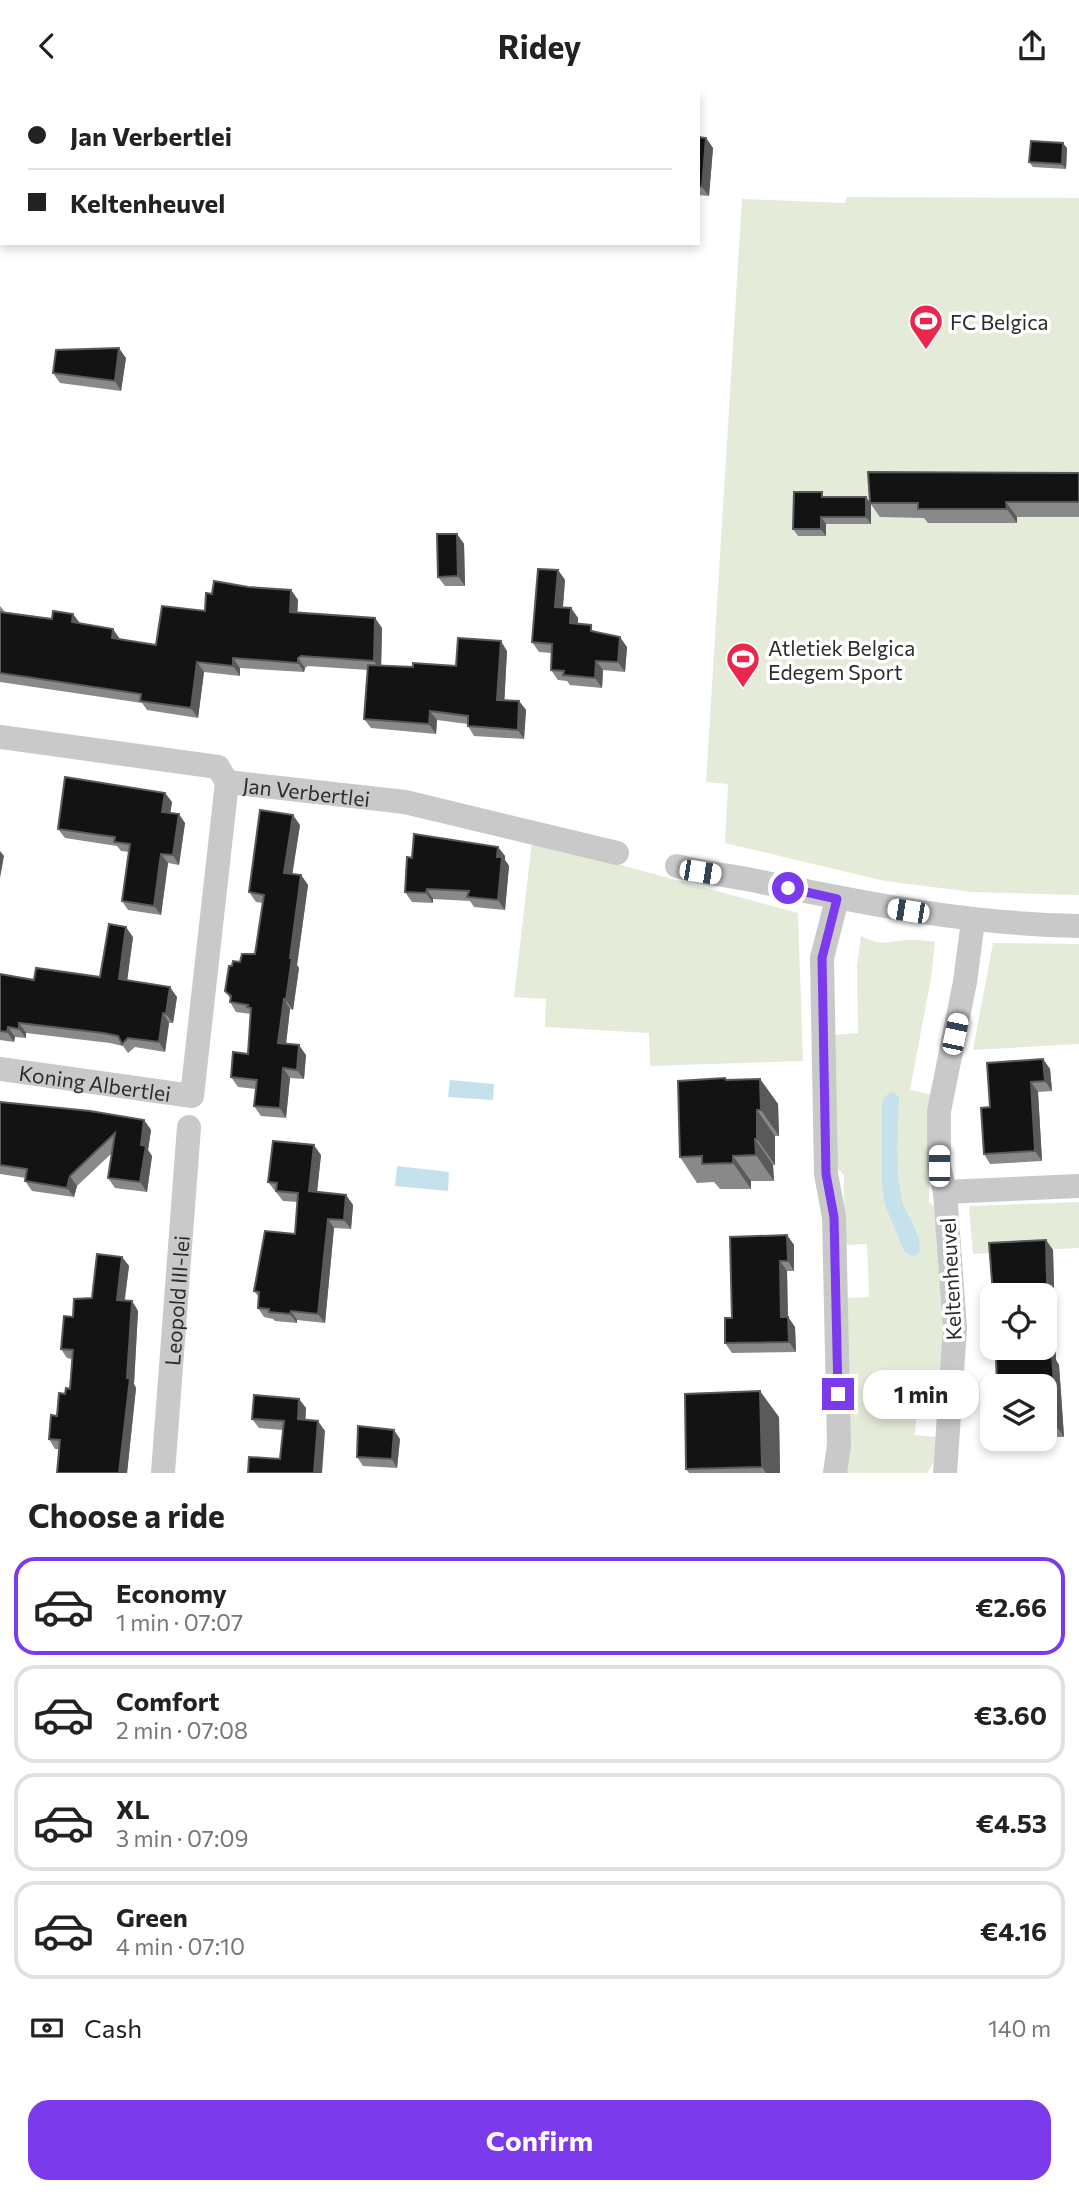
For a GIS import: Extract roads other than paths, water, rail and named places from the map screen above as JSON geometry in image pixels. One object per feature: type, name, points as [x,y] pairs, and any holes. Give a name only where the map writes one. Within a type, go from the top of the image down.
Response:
[{"type":"street","name":"Jan Verbertlei","points":[[0,737],[218,767],[227,782],[405,803],[617,853]]},
{"type":"street","name":"Koning Albertlei","points":[[0,1069],[192,1096],[227,782]]},
{"type":"street","points":[[677,866],[837,899],[973,921],[1079,926]]},
{"type":"street","points":[[835,1473],[839,1445],[834,1230],[826,1174],[822,958],[837,899]]},
{"type":"street","name":"Keltenheuvel","points":[[945,1473],[955,1328],[945,1192],[939,1166],[939,1111],[965,982],[973,921]]},
{"type":"street","name":"Leopold III-lei","points":[[163,1473],[189,1127]]},
{"type":"street","points":[[945,1192],[1079,1187]]},
{"type":"water","points":[[450,1080],[494,1084],[493,1100],[448,1097]]},
{"type":"water","points":[[893,1092],[899,1097],[899,1184],[903,1203],[920,1246],[919,1253],[915,1256],[904,1251],[885,1205],[882,1187],[882,1107],[884,1098]]},
{"type":"water","points":[[397,1166],[449,1172],[448,1191],[395,1186]]},
{"type":"place","name":"FC Belgica","points":[[926,351]]},
{"type":"place","name":"Atletiek Belgica Edegem Sport","points":[[743,689]]}]
